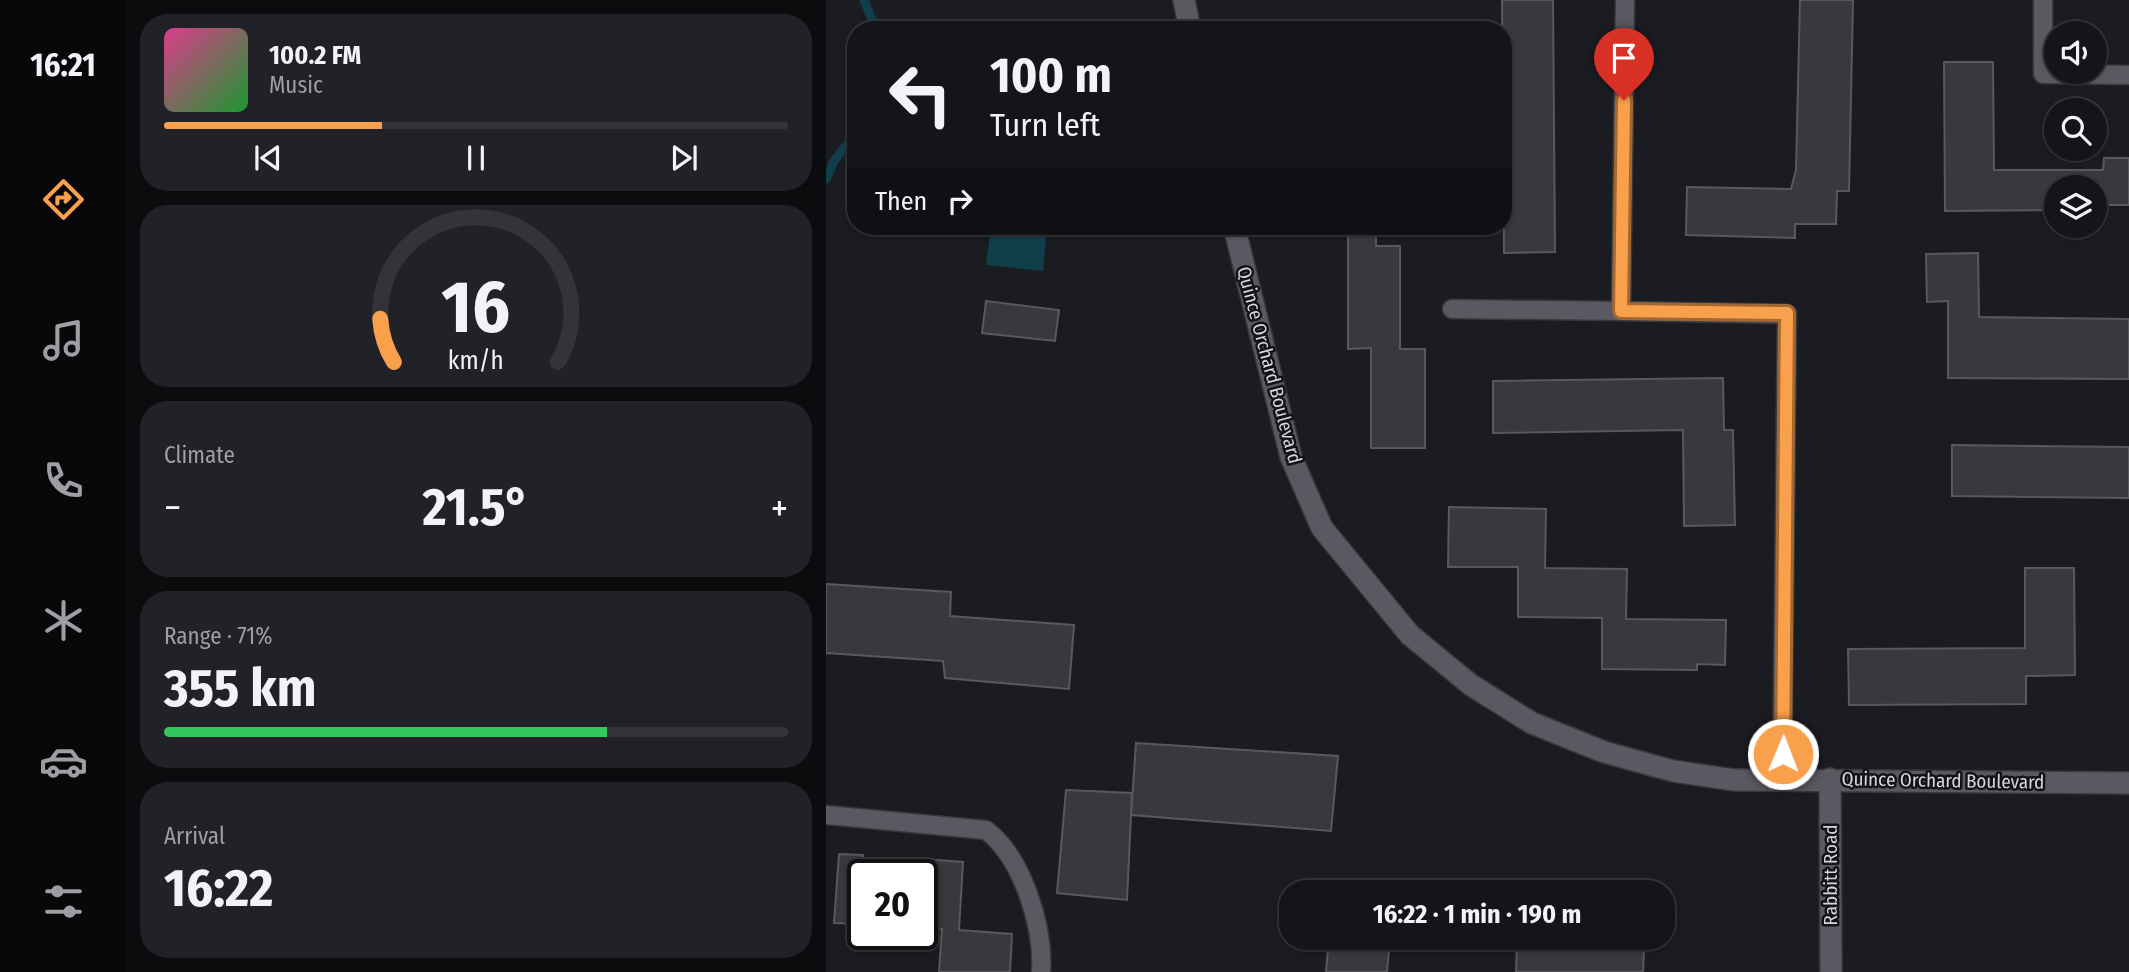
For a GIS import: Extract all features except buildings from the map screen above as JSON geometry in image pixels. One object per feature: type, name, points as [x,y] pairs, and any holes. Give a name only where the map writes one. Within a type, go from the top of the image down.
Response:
[{"type":"street","points":[[1184,0],[1188,21]]},
{"type":"street","name":"Quince Orchard Boulevard","points":[[1236,235],[1291,457],[1322,528],[1410,635],[1471,685],[1532,723],[1604,752],[1672,771],[1734,779],[2129,783]]},
{"type":"street","name":"Rabbitt Road","points":[[1830,779],[1831,972]]},
{"type":"lane","points":[[1621,311],[1625,0]]},
{"type":"lane","points":[[2043,0],[2043,74],[2129,75]]},
{"type":"lane","points":[[1452,309],[1787,313],[1782,779]]},
{"type":"lane","points":[[826,815],[986,830],[1002,845],[1036,909],[1042,952],[1041,972]]},
{"type":"water","points":[[990,235],[1046,235],[1043,271],[986,265]]},
{"type":"waterway","points":[[864,0],[872,21]]},
{"type":"waterway","points":[[826,179],[834,161],[847,144]]},
{"type":"route","points":[[1624,100],[1621,311],[1787,313],[1787,575],[1783,754]]}]
